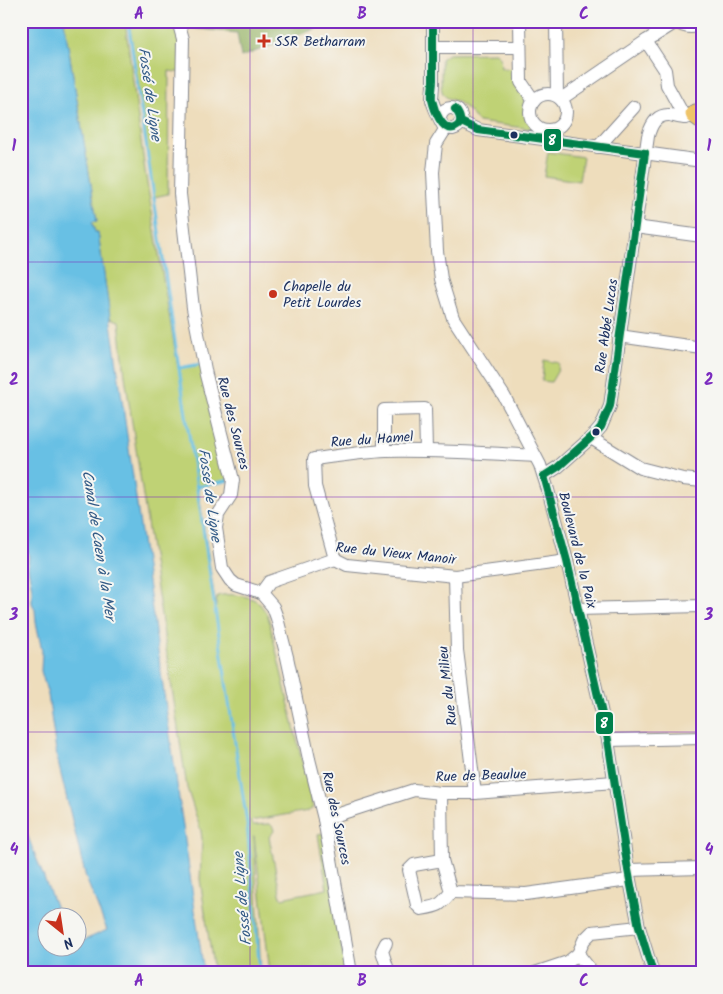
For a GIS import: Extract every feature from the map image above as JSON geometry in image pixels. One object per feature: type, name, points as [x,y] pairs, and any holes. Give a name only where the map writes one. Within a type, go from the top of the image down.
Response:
[{"type":"street","name":"Rue des Sources","points":[[178,21],[183,39],[180,194],[193,308],[206,375],[233,480],[231,495],[218,515],[216,528],[222,568],[236,585],[261,593],[273,607],[278,618],[324,819],[351,973]]},
{"type":"street","points":[[433,21],[432,100],[445,118],[455,128],[460,122],[461,117],[458,110],[452,108],[445,118]]},
{"type":"street","points":[[520,21],[521,82],[534,101]]},
{"type":"street","points":[[556,21],[559,97],[566,108],[565,119],[557,127],[547,130],[533,122],[530,111],[534,101],[542,95],[547,94],[559,97],[676,21],[687,27],[702,24]]},
{"type":"street","points":[[646,41],[665,70],[667,85],[696,115]]},
{"type":"street","points":[[433,47],[520,47]]},
{"type":"street","points":[[598,147],[634,107]]},
{"type":"street","name":"Rue Abbé Lucas","points":[[544,476],[558,467],[591,438],[601,427],[610,406],[645,154],[651,125],[659,117],[666,115],[696,115]]},
{"type":"street","name":"Boulevard de la Paix","points":[[445,118],[436,144],[433,172],[437,251],[441,279],[453,318],[504,396],[544,476],[567,561],[608,740],[629,875],[639,926],[652,973]]},
{"type":"street","points":[[460,122],[478,130],[702,162]]},
{"type":"street","points":[[635,227],[702,236]]},
{"type":"street","points":[[619,336],[702,348]]},
{"type":"street","points":[[384,451],[384,410],[425,409],[426,451]]},
{"type":"street","points":[[591,438],[640,468],[683,479],[702,481]]},
{"type":"street","name":"Rue du Hamel","points":[[335,559],[315,486],[314,458],[384,451],[535,456]]},
{"type":"street","name":"Rue du Vieux Manoir","points":[[261,593],[269,582],[335,559],[347,565],[455,576],[567,561]]},
{"type":"street","name":"Rue du Milieu","points":[[455,576],[457,650],[475,793]]},
{"type":"street","points":[[577,609],[702,606]]},
{"type":"street","points":[[608,740],[702,738]]},
{"type":"street","name":"Rue de Beaulue","points":[[324,819],[414,790],[441,793],[475,793],[614,782]]},
{"type":"street","points":[[441,793],[442,860],[451,892]]},
{"type":"street","points":[[442,860],[414,865],[409,870],[417,905],[421,909],[440,904],[451,892],[526,894],[629,875],[702,868]]},
{"type":"street","points":[[536,973],[568,962],[578,954],[584,940],[592,932],[639,926]]},
{"type":"street","points":[[386,943],[382,951],[389,973]]},
{"type":"street","points":[[578,954],[593,973]]},
{"type":"green space","points":[[64,21],[125,21],[145,171],[178,368],[204,365],[231,480],[198,487],[216,607],[217,596],[244,596],[258,602],[268,616],[313,808],[308,811],[250,821],[253,825],[270,824],[273,827],[274,831],[269,837],[281,898],[327,889],[318,834],[323,833],[346,973],[270,973],[254,836],[261,973],[214,973],[200,879],[201,831],[187,788],[125,376],[119,321],[110,318],[98,232],[95,232],[92,222],[97,221]]},
{"type":"green space","points":[[129,21],[179,21],[183,73],[169,71],[168,194],[154,197]]},
{"type":"green space","points":[[188,21],[336,21],[241,57],[237,33],[190,28]]},
{"type":"green space","points":[[496,53],[500,57],[501,68],[516,69],[525,100],[527,119],[532,129],[478,122],[464,106],[443,94],[441,88],[441,59],[448,54]]},
{"type":"green space","points":[[548,152],[583,157],[579,181],[544,176]]},
{"type":"green space","points":[[544,360],[559,363],[558,370],[551,382],[542,381]]},
{"type":"water","name":"Canal de Caen à la Mer","points":[[21,21],[64,21],[97,221],[92,222],[95,232],[98,232],[204,973],[21,973],[21,819],[55,906],[38,906],[38,956],[88,956],[88,939],[107,930],[86,878],[57,758],[48,695],[41,671],[42,651],[35,610],[32,603],[32,589],[28,567],[29,557],[24,534],[24,517],[21,509]]},
{"type":"waterway","name":"Fossé de Ligne","points":[[128,21],[247,823],[260,973]]},
{"type":"waterway","points":[[179,368],[201,364]]},
{"type":"waterway","points":[[197,487],[230,480]]},
{"type":"transit line","name":"8","points":[[433,21],[432,100],[439,119],[446,127],[454,128],[459,124],[460,117],[455,109]]},
{"type":"transit line","name":"8","points":[[461,122],[478,130],[645,153]]},
{"type":"transit line","name":"8","points":[[544,476],[558,467],[595,434],[601,427],[610,406],[645,153]]},
{"type":"transit line","name":"8","points":[[544,476],[567,561],[608,740],[628,870],[639,927],[653,973]]},
{"type":"place","name":"SSR Betharram","points":[[264,41]]},
{"type":"place","name":"Chapelle du Petit Lourdes","points":[[273,294]]}]
